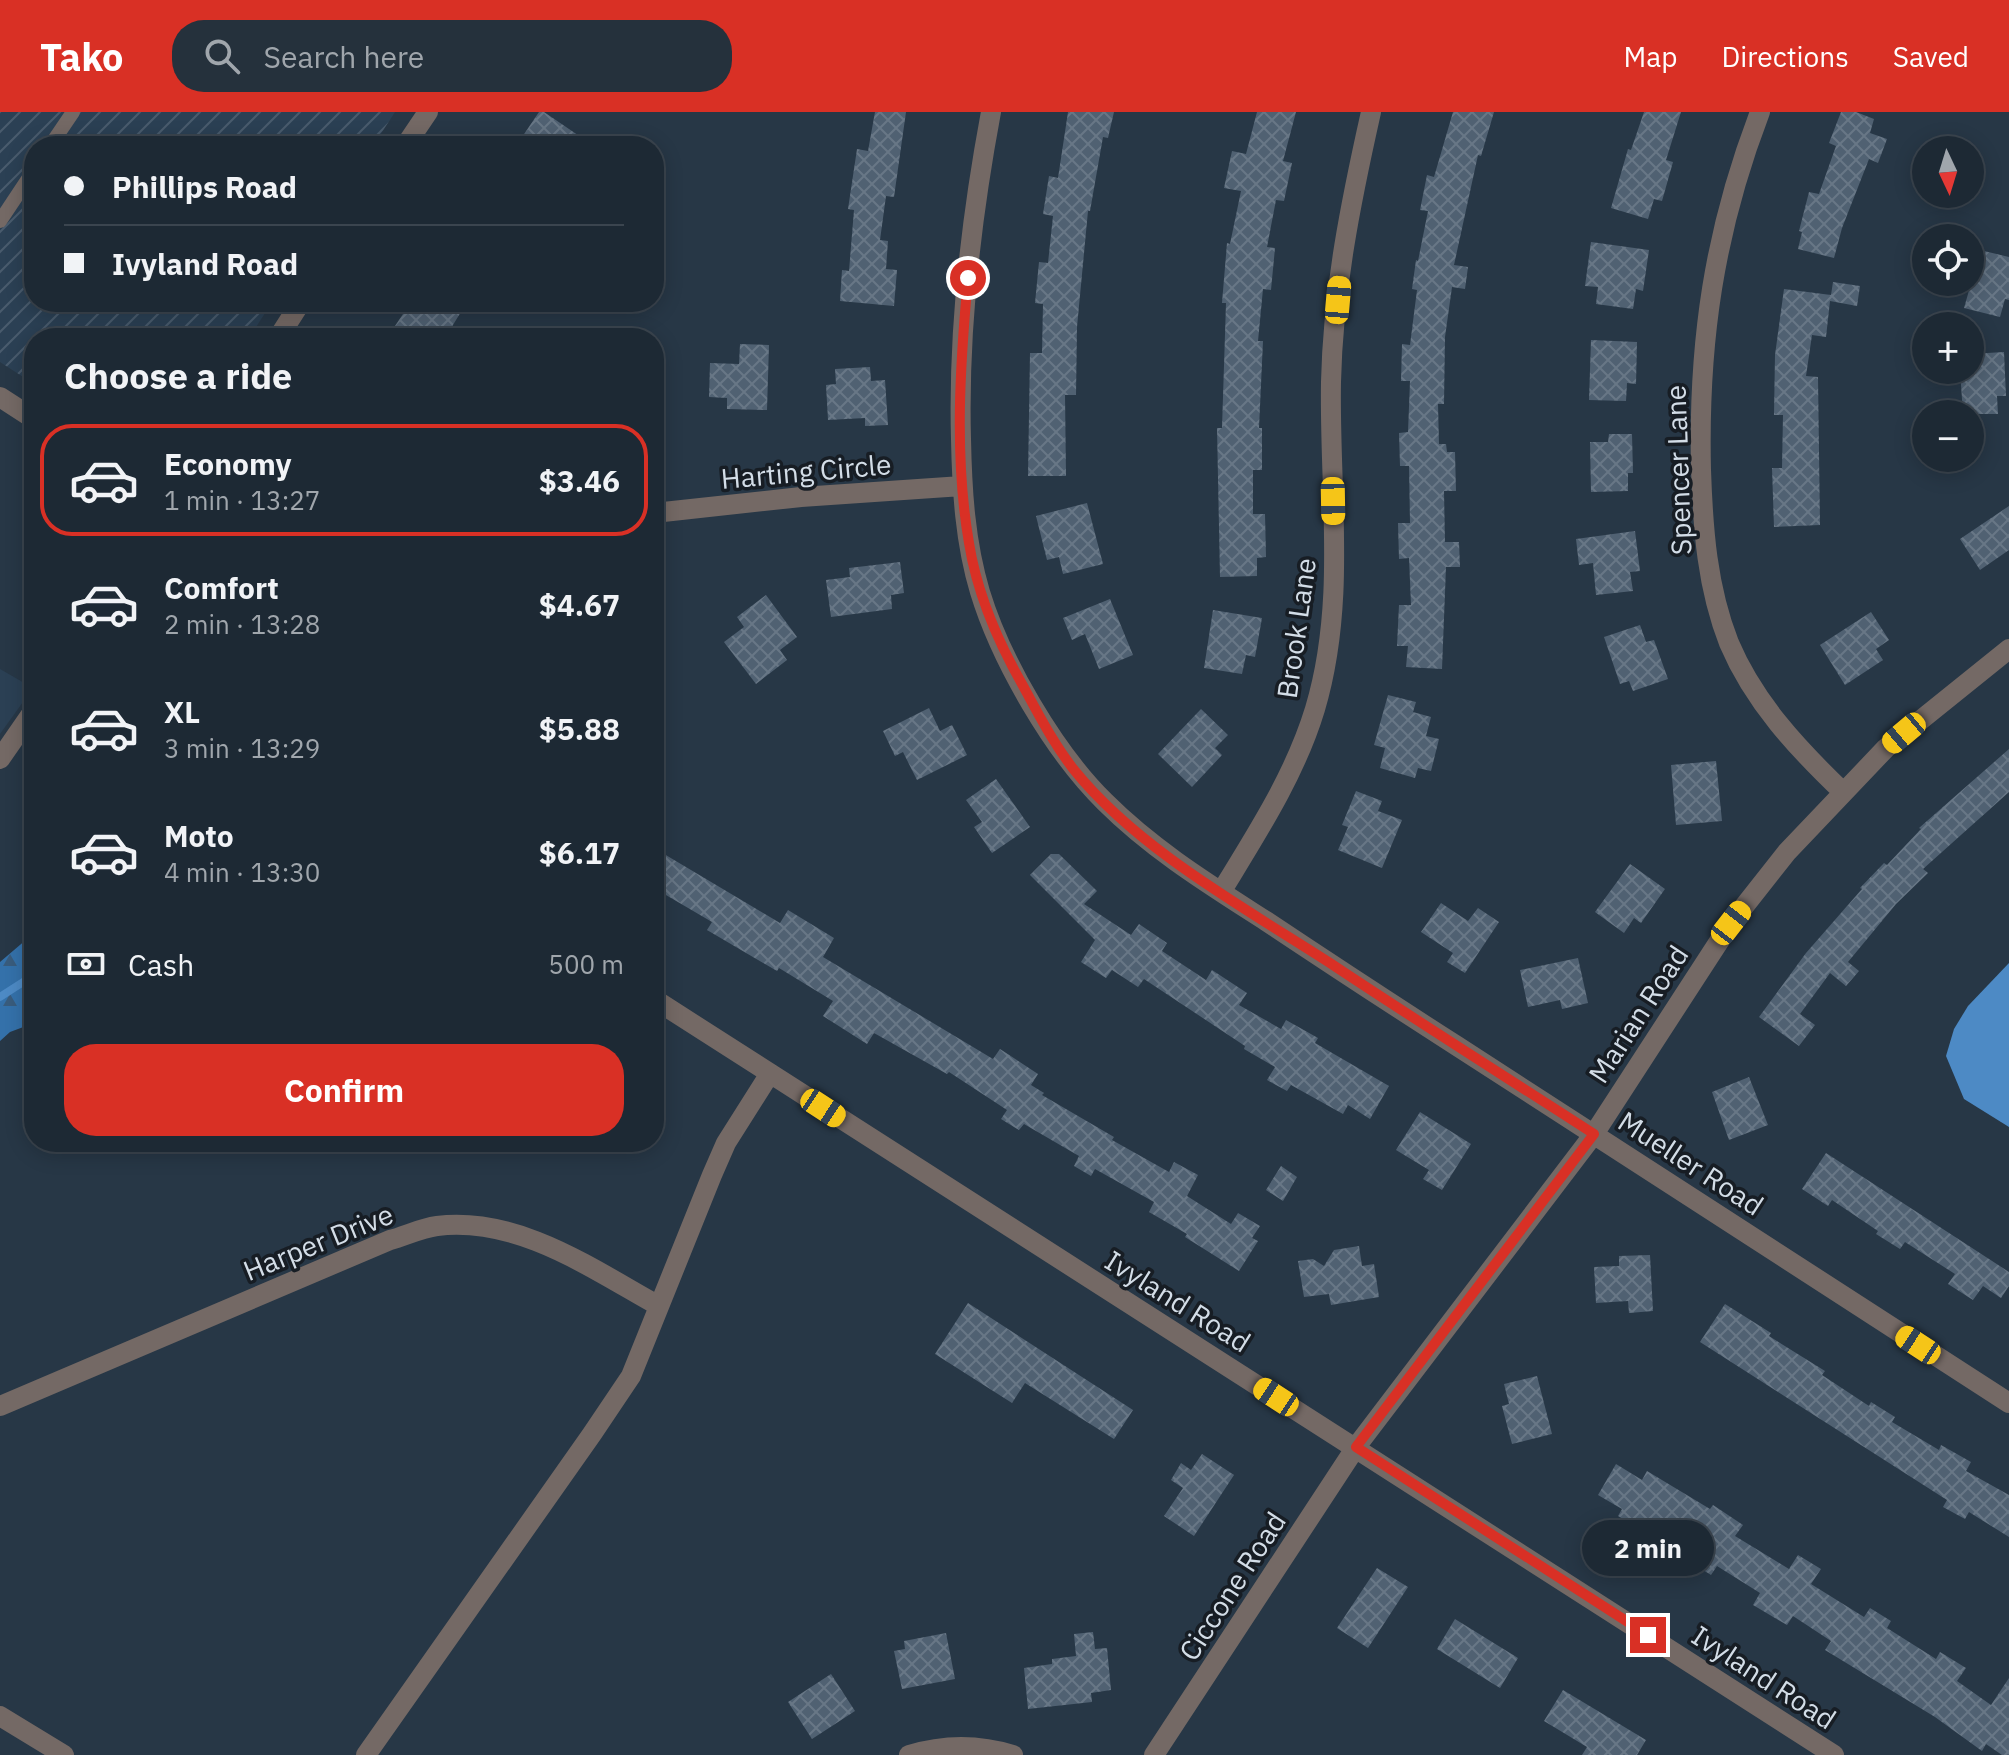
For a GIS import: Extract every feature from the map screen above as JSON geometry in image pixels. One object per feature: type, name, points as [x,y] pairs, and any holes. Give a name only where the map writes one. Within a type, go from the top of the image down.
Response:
[{"type":"street","points":[[412,136],[428,112]]},
{"type":"street","name":"Mueller Road","points":[[991,112],[970,249],[963,336],[962,486],[969,545],[981,592],[1006,655],[1075,770],[1105,803],[1155,847],[1221,892],[2009,1403]]},
{"type":"street","name":"Brook Lane","points":[[1221,892],[1280,796],[1315,710],[1325,668],[1336,558],[1331,377],[1347,218],[1371,112]]},
{"type":"street","name":"Spencer Lane","points":[[1760,112],[1729,203],[1708,305],[1700,432],[1705,552],[1714,599],[1730,644],[1751,686],[1807,757],[1843,792]]},
{"type":"street","points":[[0,397],[24,413]]},
{"type":"street","name":"Harting Circle","points":[[664,512],[801,497],[962,486]]},
{"type":"street","name":"Marian Road","points":[[1356,1447],[1594,1134],[1731,923],[1787,852],[1886,748],[2009,649]]},
{"type":"street","points":[[0,759],[24,724]]},
{"type":"street","name":"Ivyland Road","points":[[664,1006],[1834,1755]]},
{"type":"street","points":[[366,1755],[631,1376],[726,1143],[769,1075]]},
{"type":"street","name":"Harper Drive","points":[[0,1406],[390,1240],[437,1226],[490,1227],[541,1242],[659,1306]]},
{"type":"street","name":"Ciccone Road","points":[[1154,1755],[1356,1447]]},
{"type":"street","points":[[0,1716],[64,1755]]},
{"type":"street","points":[[909,1755],[964,1746],[989,1748],[1013,1755]]},
{"type":"lane","points":[[57,136],[73,112]]},
{"type":"lane","points":[[0,221],[24,185]]},
{"type":"shaded area","points":[[0,112],[395,112],[379,136],[24,136],[24,312],[266,312],[255,328],[24,328],[24,378],[0,362]]},
{"type":"shaded area","points":[[0,669],[24,683],[24,701],[0,734]]},
{"type":"shaded area","points":[[2009,963],[2009,1127],[1964,1099],[1946,1056],[1954,1029],[1968,1006]]},
{"type":"green space","points":[[24,942],[24,1027],[10,1032],[0,1041],[0,962]]},
{"type":"building","points":[[539,112],[544,112],[579,136],[523,136]]},
{"type":"building","points":[[875,112],[906,112],[894,197],[886,196],[880,240],[888,241],[886,269],[897,270],[894,306],[840,301],[842,270],[849,271],[854,210],[848,209],[857,149],[868,151]]},
{"type":"building","points":[[1068,112],[1114,112],[1108,138],[1103,137],[1088,211],[1077,327],[1076,395],[1065,395],[1066,476],[1028,476],[1030,353],[1042,353],[1043,304],[1035,303],[1039,262],[1048,263],[1053,216],[1043,214],[1049,176],[1058,178]]},
{"type":"building","points":[[1257,112],[1296,112],[1283,161],[1292,163],[1284,201],[1276,200],[1267,247],[1275,248],[1271,290],[1263,289],[1258,341],[1263,341],[1259,428],[1262,428],[1262,470],[1253,470],[1253,514],[1265,514],[1266,557],[1257,558],[1257,576],[1220,577],[1217,428],[1222,428],[1226,303],[1222,303],[1227,243],[1230,244],[1241,191],[1224,188],[1232,151],[1246,154]]},
{"type":"building","points":[[1453,112],[1494,112],[1481,156],[1478,155],[1454,265],[1468,267],[1465,289],[1452,287],[1445,337],[1444,404],[1438,404],[1439,444],[1446,444],[1447,452],[1455,452],[1456,491],[1444,491],[1445,542],[1459,542],[1460,567],[1446,567],[1442,669],[1406,667],[1408,646],[1397,646],[1399,605],[1411,605],[1409,558],[1399,559],[1398,523],[1410,523],[1409,466],[1400,466],[1399,433],[1408,432],[1410,381],[1401,381],[1402,344],[1410,345],[1417,290],[1412,289],[1428,211],[1420,210],[1427,175],[1434,177]]},
{"type":"building","points":[[1644,112],[1681,112],[1666,160],[1673,162],[1662,201],[1654,199],[1648,219],[1611,208],[1628,149],[1631,150]]},
{"type":"building","points":[[1841,112],[1856,112],[1874,119],[1870,133],[1887,139],[1878,163],[1869,159],[1842,228],[1834,258],[1798,249],[1802,232],[1799,231],[1809,192],[1819,194],[1836,146],[1829,143]]},
{"type":"building","points":[[1591,242],[1649,250],[1643,291],[1636,289],[1633,309],[1596,304],[1598,287],[1585,286]]},
{"type":"building","points":[[1984,251],[2009,257],[2009,300],[2005,299],[2000,317],[1964,308],[1967,296],[1984,296]]},
{"type":"building","points":[[1833,282],[1860,286],[1857,306],[1830,301],[1826,337],[1812,335],[1806,376],[1818,377],[1820,525],[1774,527],[1772,468],[1782,468],[1783,415],[1774,415],[1775,355],[1784,289],[1831,295]]},
{"type":"building","points":[[404,312],[461,312],[451,328],[394,328]]},
{"type":"building","points":[[1591,340],[1637,342],[1636,384],[1627,383],[1626,401],[1589,400]]},
{"type":"building","points":[[740,344],[769,345],[767,410],[727,409],[727,398],[709,397],[710,363],[739,364]]},
{"type":"building","points":[[2004,352],[2006,396],[1997,396],[1998,414],[1984,414],[1984,400],[1962,400],[1961,384],[1984,384],[1984,353]]},
{"type":"building","points":[[870,367],[871,381],[885,380],[888,425],[865,426],[865,418],[828,420],[826,385],[836,384],[835,369]]},
{"type":"building","points":[[1609,434],[1632,434],[1633,473],[1628,473],[1628,491],[1591,492],[1590,442],[1608,442]]},
{"type":"building","points":[[1087,503],[1103,564],[1063,574],[1059,557],[1047,560],[1036,516]]},
{"type":"building","points":[[2009,506],[2009,550],[1980,570],[1960,539]]},
{"type":"building","points":[[1635,531],[1640,571],[1630,572],[1633,591],[1596,595],[1593,563],[1579,565],[1576,539]]},
{"type":"building","points":[[900,562],[904,593],[891,595],[892,609],[831,617],[826,580],[850,577],[849,568]]},
{"type":"building","points":[[766,595],[797,637],[780,650],[787,660],[756,684],[724,642],[744,627],[737,617]]},
{"type":"building","points":[[1110,599],[1133,655],[1099,669],[1085,634],[1072,640],[1063,618]]},
{"type":"building","points":[[1213,610],[1262,618],[1255,657],[1246,655],[1242,674],[1204,668]]},
{"type":"building","points":[[1871,612],[1889,640],[1876,649],[1883,660],[1845,685],[1820,645]]},
{"type":"building","points":[[1640,625],[1646,642],[1654,640],[1668,679],[1633,691],[1629,681],[1620,684],[1604,637]]},
{"type":"building","points":[[1388,695],[1416,702],[1413,712],[1431,717],[1426,736],[1439,739],[1431,771],[1418,768],[1415,778],[1380,768],[1385,748],[1374,745]]},
{"type":"building","points":[[929,708],[940,731],[952,725],[967,755],[917,780],[903,752],[895,756],[883,731]]},
{"type":"building","points":[[1201,709],[1228,735],[1215,748],[1222,755],[1192,787],[1158,754]]},
{"type":"building","points":[[2009,749],[2009,792],[1923,869],[1928,873],[1896,904],[1848,962],[1859,971],[1846,986],[1830,973],[1800,1014],[1815,1025],[1799,1046],[1759,1017],[1806,953],[1860,888],[1884,863],[1887,865],[1919,828]]},
{"type":"building","points":[[1716,761],[1722,821],[1676,825],[1671,765]]},
{"type":"building","points":[[996,779],[1030,827],[992,853],[974,827],[982,822],[966,800]]},
{"type":"building","points":[[1356,791],[1382,801],[1378,811],[1402,820],[1382,868],[1338,850],[1348,827],[1342,825]]},
{"type":"building","points":[[664,854],[780,923],[788,910],[834,938],[823,957],[993,1059],[1000,1049],[1038,1074],[1031,1085],[1044,1093],[1042,1095],[1114,1137],[1112,1140],[1169,1172],[1174,1162],[1198,1175],[1187,1196],[1231,1224],[1238,1213],[1260,1226],[1252,1238],[1258,1241],[1239,1271],[1185,1237],[1187,1234],[1149,1212],[1154,1202],[1095,1169],[1091,1176],[1074,1166],[1079,1156],[1024,1124],[1019,1130],[1001,1119],[1007,1110],[949,1072],[947,1074],[874,1033],[867,1044],[823,1016],[833,1001],[707,930],[712,922],[664,894]]},
{"type":"building","points":[[1051,854],[1059,854],[1097,891],[1084,904],[1131,935],[1139,924],[1167,943],[1162,951],[1206,980],[1212,970],[1247,993],[1239,1005],[1281,1029],[1286,1020],[1318,1038],[1315,1043],[1389,1086],[1370,1119],[1348,1105],[1343,1114],[1291,1085],[1287,1091],[1267,1080],[1275,1067],[1144,979],[1138,987],[1112,970],[1106,978],[1081,962],[1095,940],[1030,875]]},
{"type":"building","points":[[1630,864],[1665,889],[1641,923],[1634,918],[1624,933],[1595,912]]},
{"type":"building","points":[[1441,903],[1468,921],[1478,908],[1499,922],[1465,973],[1447,962],[1453,953],[1421,932]]},
{"type":"building","points":[[1578,958],[1588,1003],[1562,1009],[1560,1000],[1528,1007],[1520,970]]},
{"type":"building","points":[[1749,1077],[1768,1125],[1729,1140],[1712,1092]]},
{"type":"building","points":[[1420,1112],[1471,1144],[1442,1190],[1423,1179],[1429,1170],[1396,1150]]},
{"type":"building","points":[[1826,1153],[2009,1272],[2009,1286],[2001,1298],[1983,1286],[1973,1300],[1948,1284],[1955,1274],[1905,1242],[1900,1249],[1832,1200],[1828,1206],[1802,1189]]},
{"type":"building","points":[[1281,1166],[1297,1177],[1283,1201],[1266,1190]]},
{"type":"building","points":[[1359,1246],[1362,1266],[1374,1264],[1379,1297],[1331,1305],[1329,1294],[1304,1297],[1298,1261],[1313,1259],[1324,1266],[1334,1250]]},
{"type":"building","points":[[1650,1255],[1653,1311],[1629,1313],[1628,1301],[1596,1303],[1594,1267],[1619,1266],[1619,1256]]},
{"type":"building","points":[[968,1303],[1133,1410],[1114,1439],[1025,1383],[1012,1403],[935,1354]]},
{"type":"building","points":[[1725,1304],[1825,1371],[1822,1375],[1869,1406],[1871,1402],[1895,1417],[1892,1422],[1939,1450],[1941,1445],[1971,1462],[1966,1471],[2009,1495],[2009,1537],[1969,1512],[1965,1519],[1943,1507],[1947,1500],[1700,1342]]},
{"type":"building","points":[[1537,1376],[1552,1434],[1512,1444],[1502,1406],[1509,1404],[1504,1384]]},
{"type":"building","points":[[1202,1454],[1234,1475],[1194,1536],[1164,1516],[1183,1488],[1171,1480],[1181,1463],[1191,1470]]},
{"type":"building","points":[[1616,1464],[1642,1480],[1647,1471],[1710,1509],[1713,1505],[1743,1525],[1735,1536],[1789,1569],[1798,1555],[1821,1569],[1811,1584],[1864,1617],[1870,1608],[1891,1621],[1887,1628],[1936,1659],[1940,1652],[1966,1668],[1957,1681],[1991,1705],[2009,1678],[2009,1755],[2002,1755],[1986,1744],[1982,1751],[1935,1717],[1825,1650],[1831,1641],[1793,1616],[1787,1625],[1753,1605],[1760,1593],[1717,1566],[1711,1575],[1684,1558],[1689,1550],[1643,1520],[1638,1528],[1618,1516],[1622,1509],[1598,1495]]},
{"type":"building","points":[[1377,1568],[1408,1587],[1368,1648],[1337,1628]]},
{"type":"building","points":[[1455,1619],[1518,1658],[1500,1688],[1437,1649]]},
{"type":"building","points":[[1093,1632],[1095,1649],[1107,1648],[1111,1690],[1091,1693],[1092,1702],[1028,1709],[1024,1668],[1052,1664],[1052,1659],[1076,1656],[1074,1634]]},
{"type":"building","points":[[946,1633],[955,1679],[902,1689],[894,1651],[905,1649],[904,1641]]},
{"type":"building","points":[[831,1674],[855,1711],[812,1739],[788,1702]]},
{"type":"building","points":[[1563,1690],[1646,1740],[1637,1755],[1582,1755],[1587,1747],[1544,1721]]},
{"type":"waterway","points":[[0,997],[24,981]]},
{"type":"route","points":[[968,278],[960,410],[962,486],[969,545],[981,592],[1006,655],[1038,713],[1075,770],[1105,803],[1155,847],[1410,1017],[1594,1134],[1356,1447],[1648,1635]]}]
